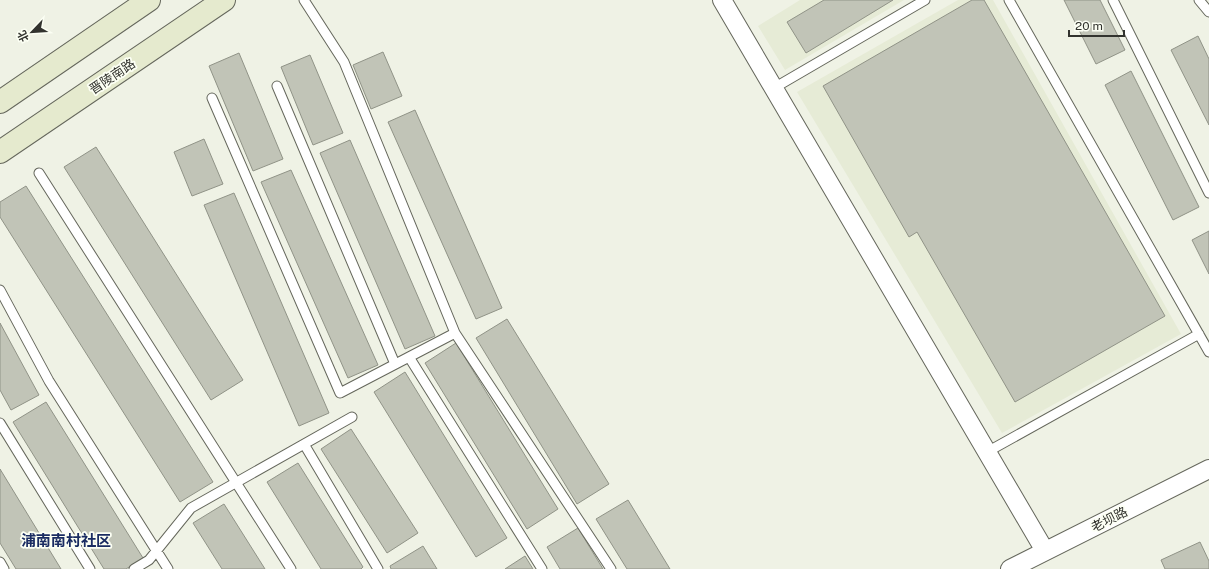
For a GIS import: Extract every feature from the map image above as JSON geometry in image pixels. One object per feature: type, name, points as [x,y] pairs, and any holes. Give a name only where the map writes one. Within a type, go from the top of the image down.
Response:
[{"type":"main road","points":[[0,102],[149,0]]},
{"type":"main road","name":"晋陵南路","points":[[0,152],[224,0]]},
{"type":"street","points":[[722,0],[1045,551]]},
{"type":"street","name":"老坝路","points":[[1022,566],[1045,551],[1209,469]]},
{"type":"lane","points":[[304,0],[344,62],[455,333],[611,569]]},
{"type":"lane","points":[[774,88],[925,0]]},
{"type":"lane","points":[[1008,0],[1209,352]]},
{"type":"lane","points":[[1113,0],[1209,193]]},
{"type":"lane","points":[[1199,0],[1209,12]]},
{"type":"lane","points":[[277,86],[395,364]]},
{"type":"lane","points":[[212,98],[340,393],[455,333]]},
{"type":"lane","points":[[39,173],[291,569]]},
{"type":"lane","points":[[0,290],[49,381],[168,569]]},
{"type":"lane","points":[[987,452],[1199,334]]},
{"type":"lane","points":[[409,357],[542,569]]},
{"type":"lane","points":[[134,569],[149,560],[191,508],[352,417]]},
{"type":"lane","points":[[0,423],[90,569]]},
{"type":"lane","points":[[304,444],[378,569]]},
{"type":"lane","points":[[0,562],[4,569]]},
{"type":"shaded area","points":[[800,0],[904,0],[785,70],[758,26]]},
{"type":"shaded area","points":[[958,0],[993,0],[1181,334],[1002,433],[797,92]]},
{"type":"building","points":[[824,0],[893,0],[806,53],[787,22]]},
{"type":"building","points":[[972,0],[984,0],[1165,316],[1015,402],[917,232],[909,237],[823,86]]},
{"type":"building","points":[[1064,0],[1100,0],[1125,50],[1096,64]]},
{"type":"building","points":[[1198,36],[1209,59],[1209,125],[1171,50]]},
{"type":"building","points":[[383,52],[402,96],[371,109],[353,65]]},
{"type":"building","points":[[239,53],[283,159],[253,171],[209,66]]},
{"type":"building","points":[[310,55],[343,133],[313,145],[281,67]]},
{"type":"building","points":[[1131,71],[1199,207],[1173,220],[1105,85]]},
{"type":"building","points":[[415,110],[502,308],[476,319],[388,122]]},
{"type":"building","points":[[204,139],[223,184],[192,196],[174,152]]},
{"type":"building","points":[[350,140],[435,336],[405,349],[320,153]]},
{"type":"building","points":[[96,147],[243,380],[211,400],[64,167]]},
{"type":"building","points":[[291,170],[378,365],[348,378],[261,182]]},
{"type":"building","points":[[26,186],[213,482],[180,502],[0,217],[0,202]]},
{"type":"building","points":[[234,193],[329,413],[299,426],[204,205]]},
{"type":"building","points":[[1209,231],[1209,274],[1192,240]]},
{"type":"building","points":[[507,319],[609,484],[577,504],[476,338]]},
{"type":"building","points":[[0,323],[39,395],[11,410],[0,390]]},
{"type":"building","points":[[456,343],[558,509],[527,529],[425,363]]},
{"type":"building","points":[[405,372],[507,538],[476,557],[374,392]]},
{"type":"building","points":[[46,402],[143,558],[126,569],[104,569],[13,422]]},
{"type":"building","points":[[351,429],[418,533],[387,553],[321,449]]},
{"type":"building","points":[[298,463],[363,567],[361,569],[321,569],[267,482]]},
{"type":"building","points":[[0,469],[61,569],[16,569],[0,543]]},
{"type":"building","points":[[628,500],[670,569],[627,569],[596,519]]},
{"type":"building","points":[[224,504],[265,569],[222,569],[193,523]]},
{"type":"building","points":[[578,528],[603,569],[560,569],[547,547]]},
{"type":"building","points":[[1200,542],[1209,561],[1209,569],[1165,569],[1161,560]]},
{"type":"building","points":[[423,546],[437,569],[391,569],[390,566]]},
{"type":"building","points":[[525,556],[533,569],[505,569]]},
{"type":"district","name":"浦南南村社区","points":[[66,541]]}]
